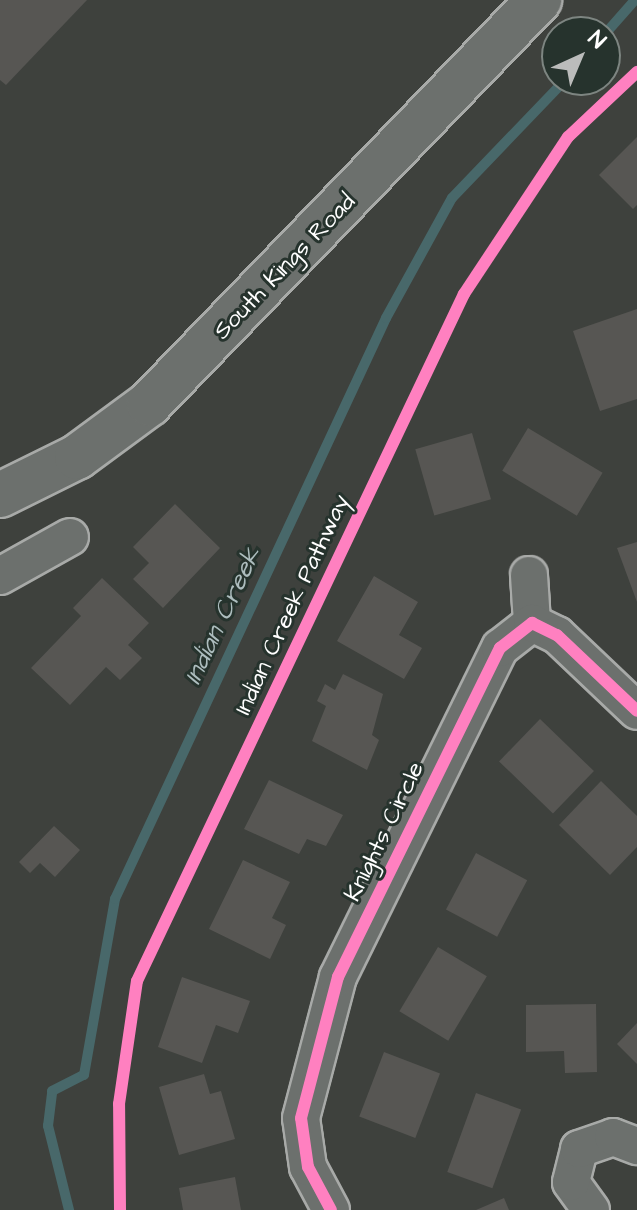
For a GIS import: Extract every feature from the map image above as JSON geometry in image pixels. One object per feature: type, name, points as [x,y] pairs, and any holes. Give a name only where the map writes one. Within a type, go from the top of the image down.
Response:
[{"type":"main road","name":"South Kings Road","points":[[0,495],[77,457],[149,404],[539,0]]},
{"type":"street","points":[[0,576],[70,537]]},
{"type":"street","points":[[529,575],[532,623],[557,635],[637,711]]},
{"type":"street","name":"Knights Circle","points":[[331,1210],[308,1167],[301,1118],[338,977],[500,648],[532,623]]},
{"type":"street","points":[[591,1210],[571,1182],[579,1149],[613,1137],[637,1146]]},
{"type":"building","points":[[0,0],[87,0],[6,85],[0,80]]},
{"type":"building","points":[[637,137],[637,205],[633,209],[599,175]]},
{"type":"building","points":[[637,309],[637,399],[600,411],[573,331]]},
{"type":"building","points":[[528,428],[603,473],[577,516],[502,471]]},
{"type":"building","points":[[472,433],[491,499],[434,516],[415,449]]},
{"type":"building","points":[[175,504],[220,548],[163,608],[133,579],[149,563],[133,547]]},
{"type":"building","points":[[637,542],[637,602],[617,548]]},
{"type":"building","points":[[374,576],[418,602],[399,635],[422,648],[404,679],[337,641]]},
{"type":"building","points":[[102,578],[149,623],[128,645],[142,658],[120,680],[106,667],[70,705],[31,668],[81,616],[73,608]]},
{"type":"building","points":[[343,674],[383,694],[372,735],[379,740],[367,770],[312,741],[326,706],[317,701],[325,684],[335,690]]},
{"type":"building","points":[[540,719],[594,771],[553,814],[499,761]]},
{"type":"building","points":[[269,780],[343,815],[326,846],[307,839],[299,854],[244,829]]},
{"type":"building","points":[[601,781],[637,816],[637,847],[610,875],[559,825]]},
{"type":"building","points":[[54,826],[80,850],[55,877],[40,863],[30,873],[19,862]]},
{"type":"building","points":[[476,853],[527,880],[497,937],[446,910]]},
{"type":"building","points":[[243,860],[290,882],[272,918],[286,925],[270,959],[209,929]]},
{"type":"building","points":[[438,947],[487,976],[448,1041],[399,1011]]},
{"type":"building","points":[[182,977],[250,1001],[238,1033],[216,1025],[202,1063],[158,1047]]},
{"type":"building","points":[[596,1004],[597,1072],[565,1073],[564,1051],[526,1052],[526,1005]]},
{"type":"building","points":[[637,1023],[637,1064],[617,1044]]},
{"type":"building","points":[[384,1052],[440,1074],[415,1138],[359,1116]]},
{"type":"building","points":[[204,1074],[210,1094],[221,1091],[235,1139],[179,1155],[159,1087]]},
{"type":"building","points":[[476,1093],[521,1109],[492,1188],[447,1172]]},
{"type":"building","points":[[235,1177],[241,1210],[183,1210],[179,1188]]},
{"type":"building","points":[[504,1198],[509,1210],[476,1210]]},
{"type":"waterway","name":"Indian Creek","points":[[621,16],[635,0]]},
{"type":"waterway","name":"Indian Creek","points":[[69,1210],[48,1126],[52,1091],[84,1075],[115,899],[386,318],[452,198],[550,96]]},
{"type":"cycle path","name":"Indian Creek Pathway","points":[[120,1210],[119,1104],[137,981],[464,294],[568,137],[637,72]]},
{"type":"cycle path","points":[[331,1210],[308,1167],[301,1118],[338,977],[500,648],[532,623],[557,635],[637,711]]}]
